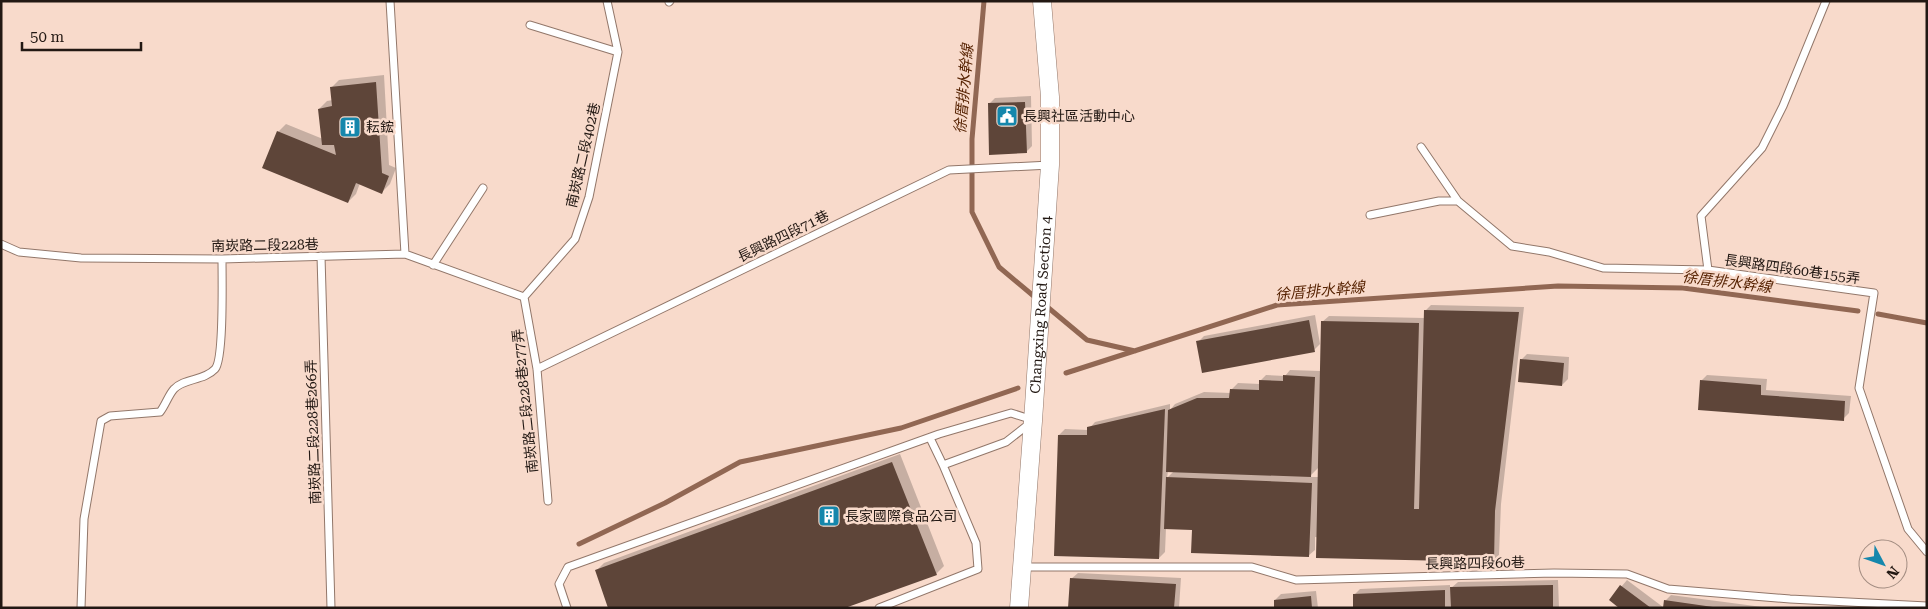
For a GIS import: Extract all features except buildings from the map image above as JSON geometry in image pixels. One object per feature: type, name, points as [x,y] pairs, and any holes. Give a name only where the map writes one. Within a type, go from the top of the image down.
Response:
[{"type":"street","name":"Changxing Road Section 4","points":[[1019,608],[1034,421],[1050,164],[1050,97],[1042,1]]},
{"type":"lane","points":[[390,1],[405,254]]},
{"type":"lane","name":"南崁路二段402巷","points":[[524,297],[575,239],[589,197],[618,52],[608,1]]},
{"type":"lane","name":"長興路四段60巷155弄","points":[[1826,1],[1783,106],[1762,148],[1701,216],[1708,270],[1874,293],[1859,388],[1908,529],[1927,552]]},
{"type":"lane","points":[[530,25],[618,52]]},
{"type":"lane","points":[[1421,147],[1458,201],[1512,246],[1549,252],[1603,268],[1708,270]]},
{"type":"lane","name":"長興路四段71巷","points":[[537,369],[949,170],[1050,164]]},
{"type":"lane","points":[[433,265],[483,188]]},
{"type":"lane","points":[[1370,215],[1439,201],[1458,201]]},
{"type":"lane","name":"南崁路二段228巷","points":[[1,244],[19,252],[81,258],[222,259],[405,254],[524,297]]},
{"type":"lane","name":"南崁路二段228巷266弄","points":[[321,256],[331,608]]},
{"type":"lane","points":[[81,608],[84,519],[101,421],[110,416],[160,412],[174,389],[184,383],[205,377],[216,368],[220,350],[222,259]]},
{"type":"lane","name":"南崁路二段228巷277弄","points":[[524,297],[537,369],[548,501]]},
{"type":"lane","points":[[567,608],[559,584],[568,567],[930,438],[1010,413],[1034,421]]},
{"type":"lane","points":[[943,465],[1006,442],[1034,421]]},
{"type":"lane","points":[[879,608],[978,569],[976,543],[930,438]]},
{"type":"lane","name":"長興路四段60巷","points":[[1022,567],[1252,567],[1296,580],[1554,573],[1627,574],[1668,589],[1790,599],[1927,606]]},
{"type":"waterway","name":"徐厝排水幹線","points":[[984,1],[972,139],[972,212],[999,267],[1036,298]]},
{"type":"waterway","name":"徐厝排水幹線","points":[[1066,373],[1277,305],[1558,286],[1683,288],[1858,311]]},
{"type":"waterway","name":"徐厝排水幹線","points":[[1045,305],[1087,340],[1135,351]]},
{"type":"waterway","name":"徐厝排水幹線","points":[[1878,314],[1927,323]]},
{"type":"waterway","points":[[579,544],[665,503],[740,462],[901,428],[1018,388]]},
{"type":"place","name":"長興社區活動中心","points":[[1007,116]]},
{"type":"place","name":"耘鋐","points":[[350,127]]},
{"type":"place","name":"長家國際食品公司","points":[[829,516]]}]
